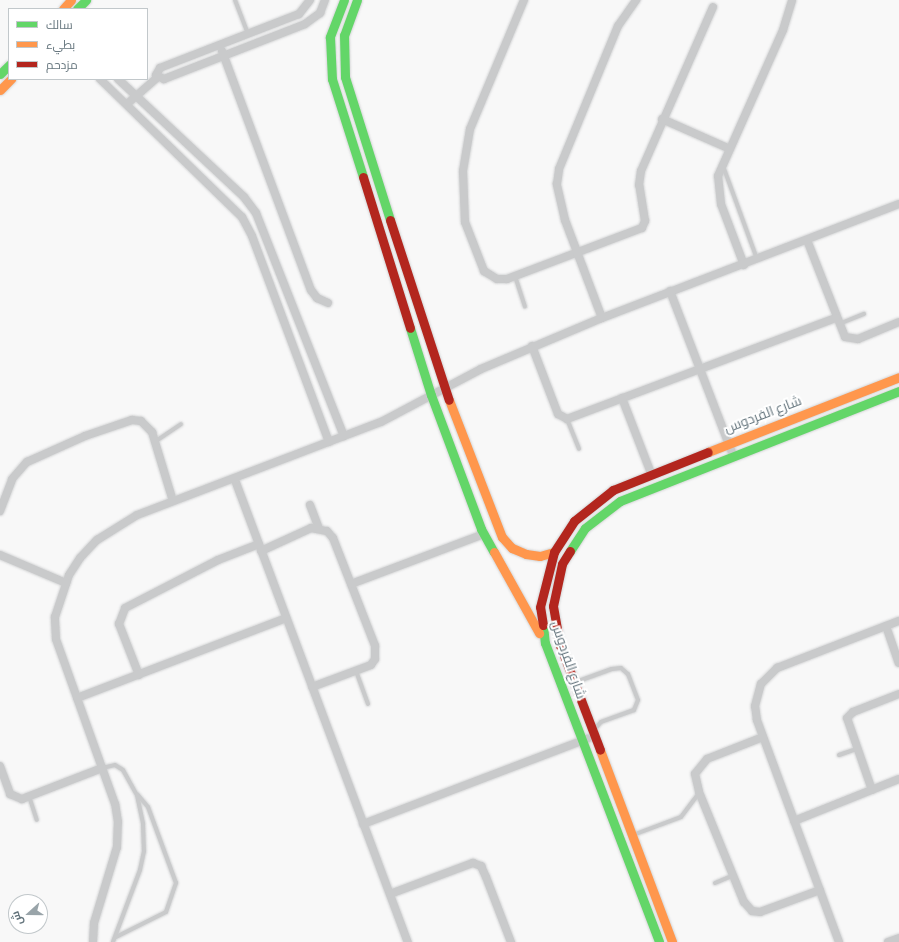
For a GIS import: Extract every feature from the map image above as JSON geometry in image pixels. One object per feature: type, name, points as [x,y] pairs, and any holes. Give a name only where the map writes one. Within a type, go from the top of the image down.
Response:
[{"type":"street","points":[[64,8],[71,0]]},
{"type":"street","points":[[78,8],[86,0]]},
{"type":"street","points":[[158,77],[158,69],[299,14],[310,0]]},
{"type":"street","points":[[127,104],[158,77],[164,78],[311,22],[320,13],[325,0]]},
{"type":"street","points":[[344,0],[330,37],[332,79],[431,395],[484,534],[545,643]]},
{"type":"street","points":[[357,0],[344,35],[345,78],[444,388],[502,538],[512,548],[526,554],[554,552]]},
{"type":"street","points":[[524,0],[470,130],[462,184],[465,222],[484,271],[497,280],[515,276],[642,228],[645,221],[639,185],[641,171],[662,119],[713,7]]},
{"type":"street","points":[[602,318],[558,199],[559,169],[618,26],[636,0]]},
{"type":"street","points":[[744,265],[718,192],[723,165],[783,30],[792,0]]},
{"type":"street","points":[[220,45],[311,290],[317,298],[328,303]]},
{"type":"street","points":[[0,74],[8,66]]},
{"type":"street","points":[[0,90],[10,80]]},
{"type":"street","points":[[101,80],[228,201],[248,226],[329,442]]},
{"type":"street","points":[[119,80],[244,197],[256,213],[344,436]]},
{"type":"street","points":[[662,119],[730,149]]},
{"type":"street","points":[[93,942],[94,923],[115,853],[118,828],[115,804],[56,639],[55,617],[66,583],[80,558],[97,540],[137,515],[235,480],[381,422],[444,388],[532,346],[670,291],[744,265],[899,204]]},
{"type":"street","points":[[807,240],[842,333],[851,340],[899,322]]},
{"type":"street","points":[[670,291],[733,455]]},
{"type":"street","points":[[532,346],[558,414],[567,419],[700,368],[837,321]]},
{"type":"street","name":"شارع الفردوس","points":[[659,942],[545,643],[540,607],[554,552],[574,521],[592,503],[612,490],[899,377]]},
{"type":"street","name":"شارع الفردوس","points":[[672,942],[573,683],[560,644],[554,606],[562,564],[571,546],[584,528],[620,501],[733,455],[899,391]]},
{"type":"street","points":[[622,398],[652,473]]},
{"type":"street","points":[[0,511],[18,471],[37,456],[132,420],[146,424],[156,441],[173,502]]},
{"type":"street","points":[[235,480],[408,942]]},
{"type":"street","points":[[310,505],[319,528],[333,538],[376,653],[371,665],[312,687]]},
{"type":"street","points":[[138,675],[119,624],[125,608],[218,560],[260,548],[303,531],[319,528]]},
{"type":"street","points":[[350,584],[484,534]]},
{"type":"street","points":[[0,555],[66,583]]},
{"type":"street","points":[[77,698],[286,618]]},
{"type":"street","points":[[839,942],[763,737],[755,706],[766,676],[789,661],[899,620]]},
{"type":"street","points":[[886,626],[899,663]]},
{"type":"street","points":[[872,790],[856,749],[847,718],[853,712],[899,694]]},
{"type":"street","points":[[363,824],[593,736]]},
{"type":"street","points":[[763,737],[707,759],[695,774],[699,792],[734,874],[744,902],[752,911],[760,912],[820,890]]},
{"type":"street","points":[[0,766],[10,794],[22,799],[102,768]]},
{"type":"street","points":[[794,821],[899,779]]},
{"type":"street","points":[[390,894],[473,863],[481,866],[511,942]]},
{"type":"street","points":[[888,942],[899,938]]},
{"type":"lane","points":[[235,0],[248,34]]},
{"type":"lane","points":[[723,165],[757,260]]},
{"type":"lane","points":[[515,276],[525,306]]},
{"type":"lane","points":[[837,321],[864,314]]},
{"type":"lane","points":[[567,419],[578,449]]},
{"type":"lane","points":[[156,441],[181,424]]},
{"type":"lane","points":[[573,683],[612,669],[621,668],[628,674],[638,700],[634,710],[601,722],[594,729],[593,736]]},
{"type":"lane","points":[[356,671],[368,704]]},
{"type":"lane","points":[[839,755],[856,749]]},
{"type":"lane","points":[[102,768],[114,765],[123,770],[137,795],[148,807],[176,883],[166,912],[116,937]]},
{"type":"lane","points":[[631,836],[680,817],[699,792]]},
{"type":"lane","points":[[113,942],[116,937],[125,903],[140,870],[144,851],[137,795]]},
{"type":"lane","points":[[29,796],[37,820]]},
{"type":"lane","points":[[714,883],[734,874]]},
{"type":"traffic: fast","points":[[78,8],[86,0]]},
{"type":"traffic: fast","points":[[344,0],[330,37],[332,79],[363,177]]},
{"type":"traffic: fast","points":[[357,0],[344,35],[345,77],[390,220]]},
{"type":"traffic: fast","points":[[0,74],[8,66]]},
{"type":"traffic: fast","points":[[410,328],[431,395],[481,529],[494,552]]},
{"type":"traffic: fast","points":[[570,551],[585,528],[620,501],[899,391]]},
{"type":"traffic: fast","points":[[543,625],[545,643],[659,942]]},
{"type":"traffic: slow","points":[[64,8],[71,0]]},
{"type":"traffic: slow","points":[[0,90],[10,80]]},
{"type":"traffic: slow","points":[[708,452],[899,377]]},
{"type":"traffic: slow","points":[[449,400],[502,537],[512,548],[526,554],[540,556],[554,552]]},
{"type":"traffic: slow","points":[[494,552],[539,633]]},
{"type":"traffic: slow","points":[[600,750],[672,942]]},
{"type":"traffic: jam","points":[[363,177],[410,328]]},
{"type":"traffic: jam","points":[[390,220],[449,400]]},
{"type":"traffic: jam","points":[[543,625],[540,607],[554,552],[574,521],[613,490],[708,452]]},
{"type":"traffic: jam","points":[[570,551],[562,564],[553,606],[560,645],[600,750]]}]
